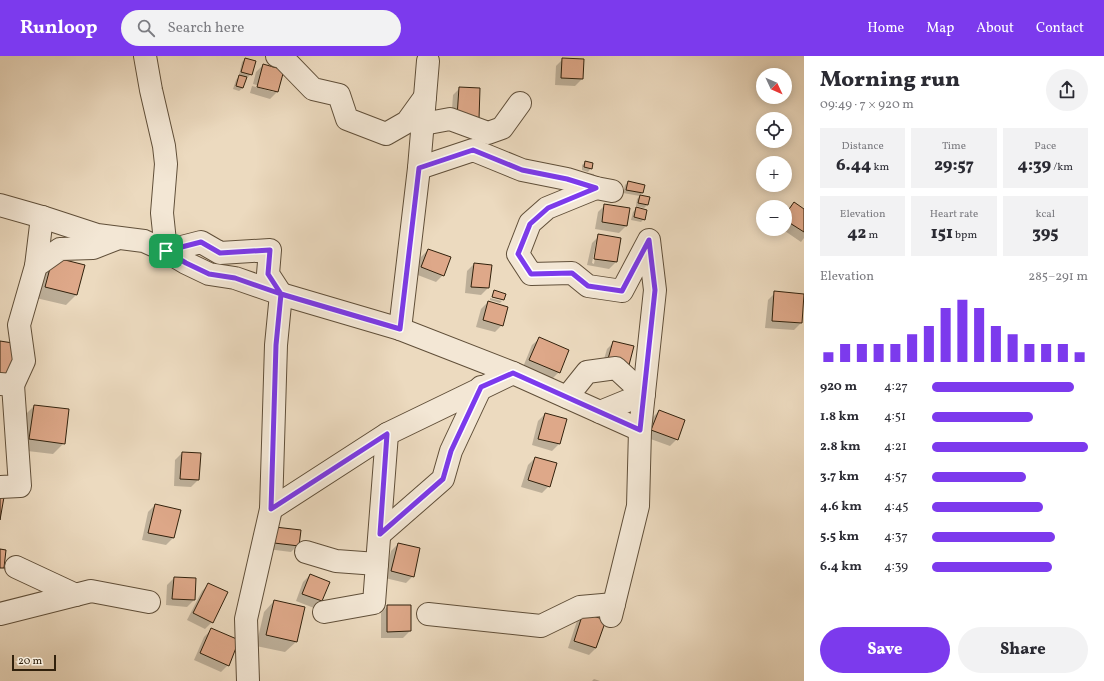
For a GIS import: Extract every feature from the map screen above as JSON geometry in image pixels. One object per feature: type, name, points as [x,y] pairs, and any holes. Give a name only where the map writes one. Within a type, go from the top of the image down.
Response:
[{"type":"street","points":[[145,56],[150,90],[164,146],[166,164],[162,213],[166,251]]},
{"type":"street","points":[[281,56],[313,89],[339,95],[347,119],[386,134],[407,122],[426,96]]},
{"type":"street","points":[[400,329],[419,168],[428,61]]},
{"type":"street","points":[[423,124],[450,119],[488,133],[502,128],[520,103]]},
{"type":"street","points":[[419,168],[473,150],[522,170],[567,179],[604,190],[548,208],[530,224],[518,254],[531,274],[572,273],[588,286],[622,291],[649,240],[655,290],[640,430],[638,506],[613,610],[580,607],[541,626],[428,614]]},
{"type":"street","points":[[0,205],[97,235],[144,241],[209,274],[235,278],[281,294],[400,329],[513,373],[640,430]]},
{"type":"street","points":[[0,486],[20,486],[7,384],[24,361],[19,325],[36,266],[42,217]]},
{"type":"street","points":[[36,266],[60,249],[93,248],[119,238]]},
{"type":"street","points":[[166,251],[201,242],[220,253],[270,250],[268,274],[281,294],[276,345],[271,509],[246,619],[248,681]]},
{"type":"street","points":[[567,397],[587,372],[616,368],[644,394]]},
{"type":"street","points":[[271,509],[387,434],[481,387],[513,373]]},
{"type":"street","points":[[380,534],[443,479],[451,451],[481,387]]},
{"type":"street","points":[[600,412],[644,394]]},
{"type":"street","points":[[324,612],[374,603],[387,434]]},
{"type":"street","points":[[306,552],[336,561],[377,564]]},
{"type":"street","points":[[16,567],[76,595]]},
{"type":"street","points":[[0,614],[91,591],[149,602]]},
{"type":"building","points":[[245,58],[256,61],[252,75],[241,72]]},
{"type":"building","points":[[562,58],[584,59],[583,79],[561,78]]},
{"type":"building","points":[[263,64],[284,70],[278,92],[257,87]]},
{"type":"building","points":[[239,75],[247,77],[243,88],[236,86]]},
{"type":"building","points":[[459,87],[480,88],[479,119],[457,117]]},
{"type":"building","points":[[585,161],[593,163],[592,169],[584,167]]},
{"type":"building","points":[[628,181],[645,185],[643,193],[626,190]]},
{"type":"building","points":[[640,195],[650,197],[648,205],[638,203]]},
{"type":"building","points":[[794,202],[804,209],[804,232],[792,224],[792,205]]},
{"type":"building","points":[[604,204],[630,208],[627,226],[602,222]]},
{"type":"building","points":[[636,207],[647,210],[645,220],[634,217]]},
{"type":"building","points":[[598,234],[621,238],[617,262],[594,259]]},
{"type":"building","points":[[428,249],[451,257],[444,276],[421,267]]},
{"type":"building","points":[[53,257],[85,265],[77,295],[45,287]]},
{"type":"building","points":[[474,263],[492,265],[489,288],[471,287]]},
{"type":"building","points":[[494,290],[506,294],[504,300],[492,297]]},
{"type":"building","points":[[774,291],[804,294],[802,323],[772,321]]},
{"type":"building","points":[[488,301],[508,307],[503,326],[483,320]]},
{"type":"building","points":[[539,337],[569,350],[560,373],[529,360]]},
{"type":"building","points":[[0,341],[19,344],[14,375],[0,373]]},
{"type":"building","points":[[613,341],[634,346],[629,365],[608,359]]},
{"type":"building","points":[[34,405],[69,409],[65,444],[29,439]]},
{"type":"building","points":[[659,410],[685,420],[678,440],[651,430]]},
{"type":"building","points":[[545,413],[567,419],[560,444],[538,439]]},
{"type":"building","points":[[182,452],[201,453],[199,480],[180,479]]},
{"type":"building","points":[[535,457],[557,463],[550,487],[528,480]]},
{"type":"building","points":[[0,496],[4,497],[0,520]]},
{"type":"building","points":[[155,504],[181,510],[174,538],[148,533]]},
{"type":"building","points":[[275,527],[301,530],[299,546],[274,543]]},
{"type":"building","points":[[398,543],[420,548],[414,577],[391,571]]},
{"type":"building","points":[[0,549],[6,550],[4,568],[0,568]]},
{"type":"building","points":[[310,574],[330,582],[322,601],[302,594]]},
{"type":"building","points":[[174,577],[196,578],[195,600],[172,599]]},
{"type":"building","points":[[208,583],[228,592],[213,623],[193,613]]},
{"type":"building","points":[[274,600],[305,607],[297,642],[266,635]]},
{"type":"building","points":[[387,605],[411,605],[411,631],[387,632]]},
{"type":"building","points":[[583,613],[606,620],[596,648],[574,641]]},
{"type":"building","points":[[211,628],[239,640],[229,666],[200,653]]},
{"type":"route","points":[[166,251],[201,242],[220,253],[270,250],[268,274],[281,294],[400,329],[419,168],[473,150],[522,170],[567,179],[596,188],[548,208],[530,224],[518,254],[531,274],[572,273],[588,286],[622,291],[649,240],[655,290],[640,430],[513,373],[481,387],[451,451],[443,479],[380,534],[387,434],[271,509],[276,345],[281,294],[235,278],[209,274],[166,251]]}]
